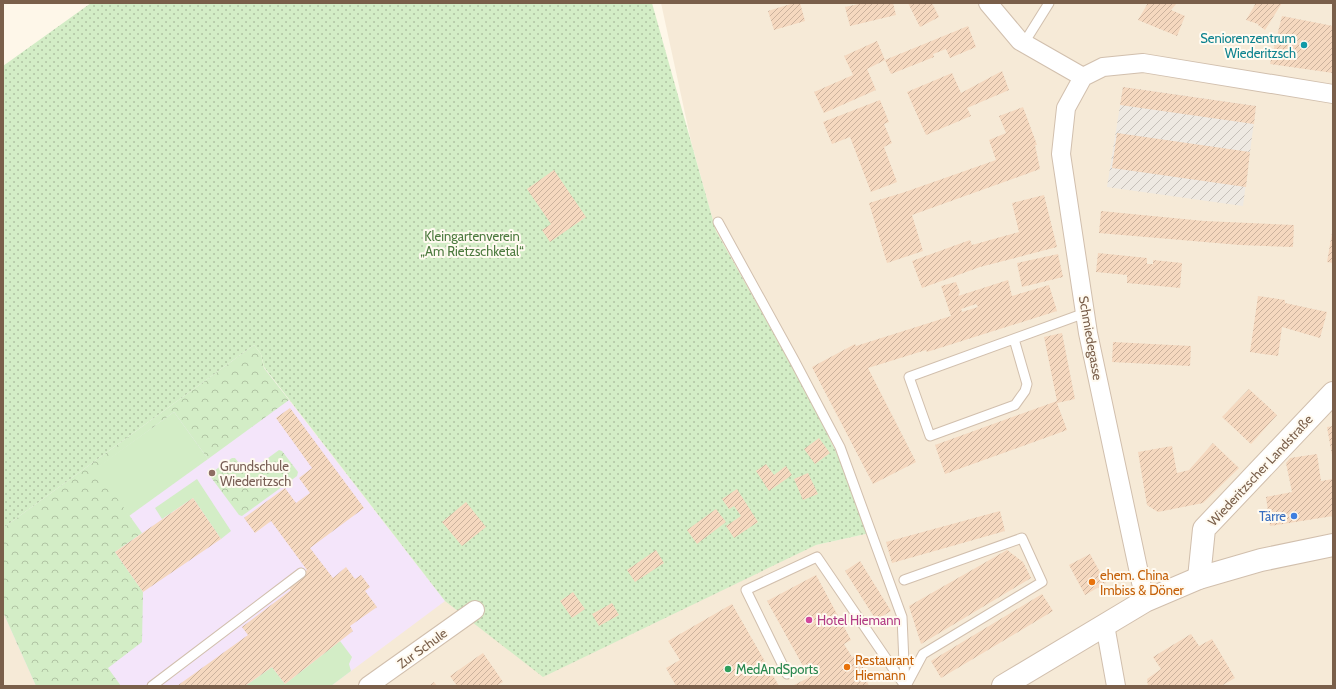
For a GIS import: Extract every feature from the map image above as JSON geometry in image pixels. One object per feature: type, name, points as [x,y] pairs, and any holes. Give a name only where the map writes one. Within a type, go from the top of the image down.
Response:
[{"type":"street","points":[[988,3],[1020,41],[1084,77],[1103,67],[1143,63],[1333,94]]},
{"type":"street","name":"Schmiedegasse","points":[[1084,77],[1066,108],[1061,154],[1088,333],[1145,602]]},
{"type":"street","name":"Wiederitzscher Landstraße","points":[[1199,578],[1204,529],[1333,393]]},
{"type":"street","points":[[1003,686],[1145,602],[1199,578],[1261,560],[1333,545]]},
{"type":"street","name":"Zur Schule","points":[[368,686],[475,610]]},
{"type":"street","points":[[1105,625],[1116,686]]},
{"type":"lane","points":[[1024,43],[1049,3]]},
{"type":"lane","points":[[718,222],[840,447],[902,617],[905,686]]},
{"type":"lane","points":[[1014,339],[1027,384],[1025,391],[1016,405],[930,436],[908,377],[1085,313]]},
{"type":"lane","points":[[904,580],[1022,538],[1042,582],[923,654],[905,686]]},
{"type":"lane","points":[[787,674],[746,590],[817,557],[905,686]]},
{"type":"lane","points":[[152,686],[301,573]]},
{"type":"shaded area","points":[[661,3],[1333,3],[1333,686],[3,686],[3,528],[264,368],[445,601],[816,545],[870,533],[837,454],[806,391],[716,231],[691,141]]},
{"type":"shaded area","points":[[1123,87],[1256,106],[1243,206],[1107,187]]},
{"type":"shaded area","name":"Grundschule Wiederitzsch","points":[[254,345],[264,368],[445,601],[331,686],[36,686],[3,612],[3,528]]},
{"type":"green space","name":"Kleingartenverein „Am Rietzschketal“","points":[[91,3],[652,3],[716,231],[806,391],[837,454],[870,533],[816,545],[543,677],[445,601],[264,367],[261,354],[254,345],[3,528],[3,66]]},
{"type":"green space","points":[[254,345],[261,354],[264,368],[289,400],[208,459],[174,412],[96,469],[142,533],[115,552],[143,592],[142,642],[108,668],[121,686],[36,686],[3,612],[3,528]]},
{"type":"green space","points":[[174,412],[208,459],[129,516],[95,469]]},
{"type":"green space","points":[[279,450],[282,451],[298,472],[297,476],[242,516],[239,515],[210,476],[211,473],[232,458],[235,458],[245,471],[249,472]]},
{"type":"green space","points":[[197,479],[231,531],[221,539],[193,498],[162,519],[155,508]]},
{"type":"green space","points":[[340,641],[352,657],[349,664],[351,671],[331,686],[245,686],[272,667],[285,684]]},
{"type":"building","points":[[794,3],[800,3],[805,21],[774,30],[768,11]]},
{"type":"building","points":[[863,3],[893,3],[896,15],[850,26],[845,7]]},
{"type":"building","points":[[908,3],[932,3],[939,17],[920,27]]},
{"type":"building","points":[[1148,3],[1177,3],[1171,10],[1185,16],[1177,36],[1138,20]]},
{"type":"building","points":[[1256,3],[1282,3],[1265,30],[1258,24],[1246,20]]},
{"type":"building","name":"Seniorenzentrum Wiederitzsch","points":[[1282,16],[1333,26],[1333,73],[1270,64]]},
{"type":"building","points":[[968,26],[976,47],[950,58],[946,49],[933,54],[934,57],[891,74],[885,60]]},
{"type":"building","points":[[877,41],[885,60],[867,69],[876,90],[824,113],[814,92],[853,75],[844,56]]},
{"type":"building","points":[[1002,71],[1009,90],[967,108],[971,116],[926,135],[907,92],[952,73],[961,93]]},
{"type":"building","points":[[1123,87],[1256,106],[1254,124],[1120,105]]},
{"type":"building","points":[[880,100],[889,122],[884,124],[892,143],[884,147],[897,182],[871,192],[850,137],[832,144],[823,122]]},
{"type":"building","points":[[1023,107],[1037,145],[1035,145],[1040,169],[912,215],[923,251],[887,263],[869,203],[996,160],[989,140],[1006,133],[999,116]]},
{"type":"building","points":[[1117,133],[1250,152],[1246,187],[1112,168]]},
{"type":"building","points":[[554,170],[586,217],[550,242],[542,230],[551,224],[527,189]]},
{"type":"building","points":[[1044,195],[1057,247],[980,267],[922,288],[912,261],[970,240],[972,245],[1019,232],[1012,203]]},
{"type":"building","points":[[1101,211],[1204,221],[1294,225],[1293,247],[1240,245],[1099,233]]},
{"type":"building","points":[[1333,233],[1333,263],[1327,262]]},
{"type":"building","points":[[1098,253],[1147,258],[1147,264],[1153,264],[1153,260],[1182,263],[1180,288],[1127,283],[1127,275],[1096,272]]},
{"type":"building","points":[[1058,254],[1063,277],[1022,287],[1017,263]]},
{"type":"building","points":[[1008,280],[1012,296],[1049,285],[1057,311],[927,352],[926,350],[868,368],[916,462],[873,484],[812,367],[855,344],[856,346],[951,316],[941,286],[956,282],[960,292],[958,296]],"holes":[[[976,304],[978,307],[962,312],[961,309]]]},
{"type":"building","points":[[1258,296],[1285,300],[1285,303],[1327,312],[1320,338],[1282,327],[1278,356],[1250,352]]},
{"type":"building","points":[[1062,333],[1075,399],[1057,403],[1067,430],[945,474],[935,445],[1057,401],[1044,337]]},
{"type":"building","points":[[1113,342],[1191,346],[1190,366],[1112,362]]},
{"type":"building","points":[[1249,389],[1277,415],[1251,444],[1222,417]]},
{"type":"building","points":[[290,408],[364,508],[310,548],[333,578],[346,567],[355,579],[361,575],[370,587],[365,591],[377,607],[350,626],[353,631],[285,684],[272,667],[245,686],[177,686],[248,635],[242,627],[291,590],[287,586],[307,570],[271,521],[255,533],[244,518],[285,488],[296,503],[310,493],[299,478],[312,468],[276,418]]},
{"type":"building","points":[[1333,426],[1333,455],[1332,455],[1327,427]]},
{"type":"building","points":[[819,438],[830,453],[815,464],[804,449]]},
{"type":"building","points":[[1213,443],[1239,468],[1203,503],[1158,512],[1147,505],[1138,452],[1172,446],[1177,473],[1189,470]]},
{"type":"building","points":[[1317,454],[1321,481],[1333,479],[1333,516],[1270,526],[1266,497],[1292,492],[1286,463],[1290,458]]},
{"type":"building","points":[[766,464],[774,475],[786,466],[792,475],[769,491],[756,471]]},
{"type":"building","points":[[808,473],[818,494],[803,500],[794,479]]},
{"type":"building","points":[[737,489],[758,522],[734,538],[726,526],[741,516],[734,506],[729,509],[722,499]]},
{"type":"building","points":[[193,498],[221,539],[143,592],[115,552]]},
{"type":"building","points":[[466,502],[486,527],[462,546],[442,522]]},
{"type":"building","points":[[716,509],[726,522],[697,544],[687,530]]},
{"type":"building","points":[[1000,511],[1005,531],[892,563],[886,542]]},
{"type":"building","points":[[656,550],[664,563],[635,582],[627,570]]},
{"type":"building","points":[[1007,550],[1023,562],[1031,578],[921,644],[909,606]]},
{"type":"building","points":[[1090,554],[1106,583],[1085,595],[1069,565]]},
{"type":"building","points":[[860,561],[891,611],[876,620],[845,571]]},
{"type":"building","name":"Hotel Hiemann","points":[[816,575],[851,640],[844,644],[852,657],[857,655],[867,676],[865,677],[869,686],[792,686],[812,676],[806,664],[803,666],[767,601]]},
{"type":"building","points":[[573,592],[585,609],[572,618],[560,601]]},
{"type":"building","points":[[1042,594],[1053,611],[941,678],[931,661]]},
{"type":"building","points":[[612,603],[619,615],[599,626],[592,614]]},
{"type":"building","points":[[732,604],[779,686],[676,686],[666,668],[680,660],[668,641]]},
{"type":"building","points":[[1191,634],[1199,646],[1212,639],[1235,678],[1221,686],[1148,686],[1147,679],[1161,669],[1153,657]]},
{"type":"building","points":[[483,653],[503,682],[496,686],[457,686],[450,676]]},
{"type":"building","points":[[434,682],[437,686],[429,686]]},
{"type":"place","name":"Seniorenzentrum Wiederitzsch","points":[[1304,45]]},
{"type":"place","name":"Grundschule Wiederitzsch","points":[[212,473]]},
{"type":"place","name":"Tärre","points":[[1294,516]]},
{"type":"place","name":"ehem. China Imbiss & Döner","points":[[1092,582]]},
{"type":"place","name":"Hotel Hiemann","points":[[809,620]]},
{"type":"place","name":"Restaurant Hiemann","points":[[847,667]]},
{"type":"place","name":"MedAndSports","points":[[728,669]]}]
